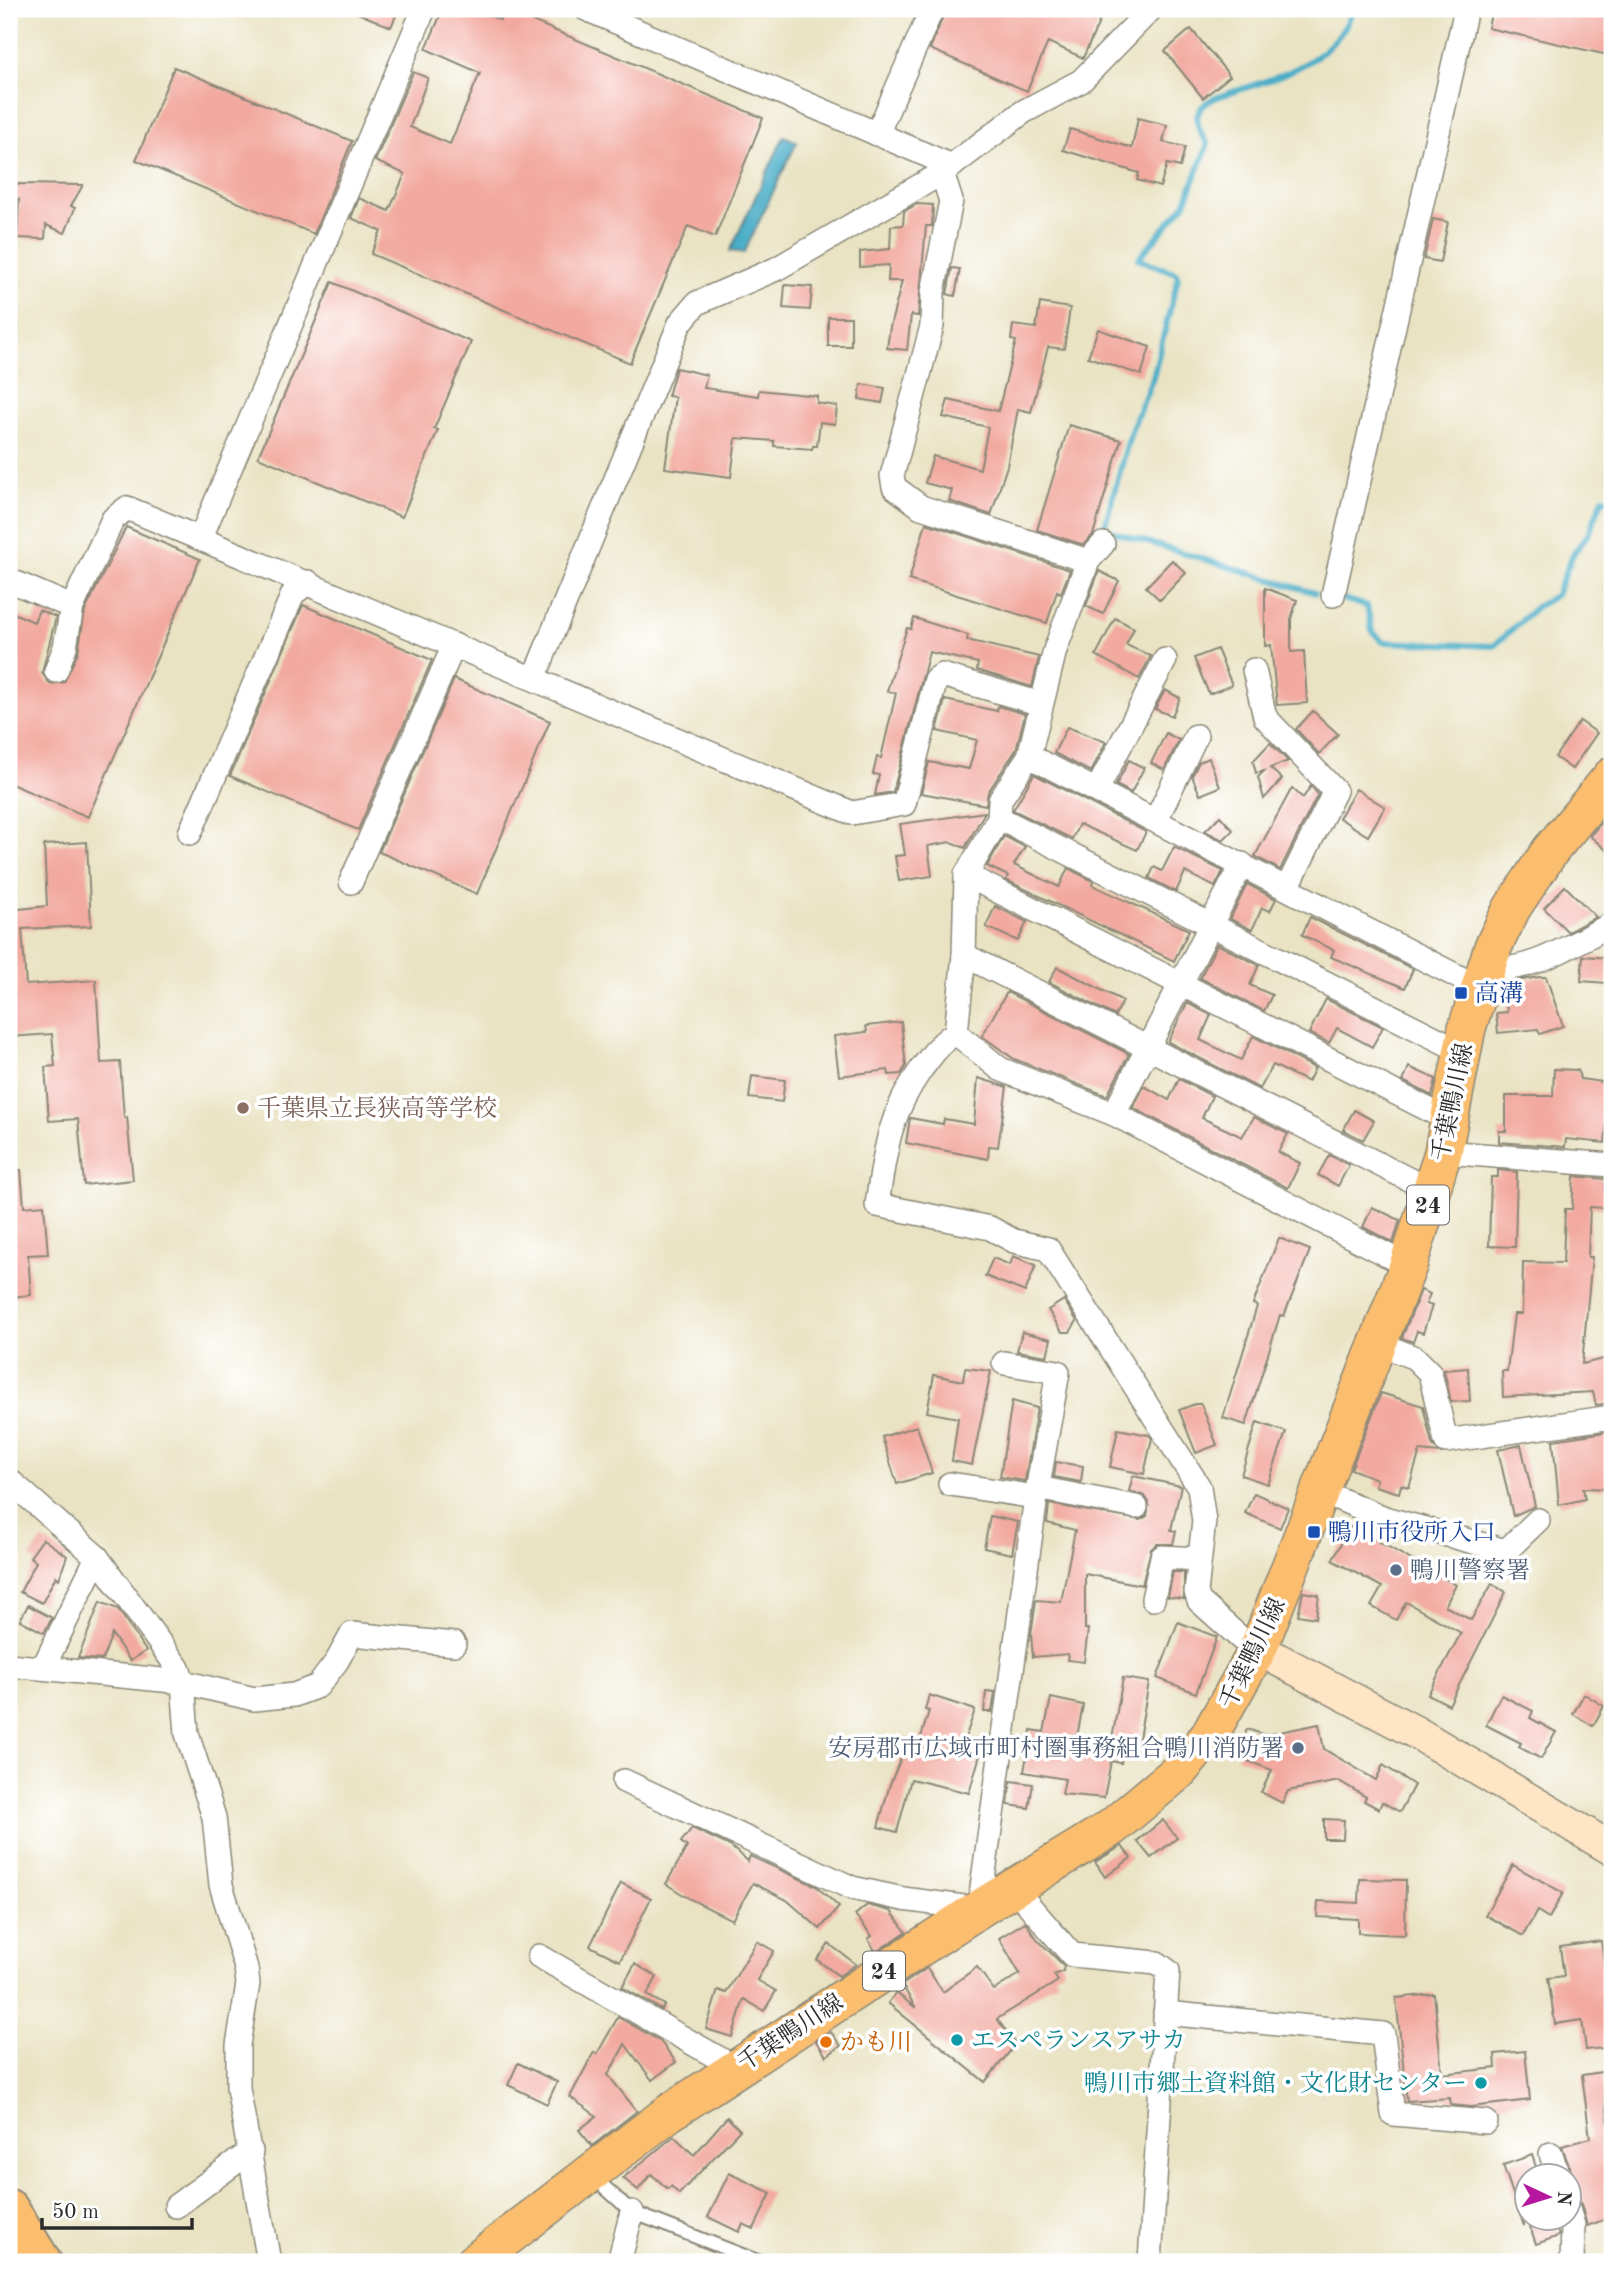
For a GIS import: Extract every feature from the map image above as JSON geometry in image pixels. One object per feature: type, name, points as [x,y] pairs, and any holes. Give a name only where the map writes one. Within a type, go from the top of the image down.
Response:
[{"type":"highway","points":[[9,2208],[42,2262]]},
{"type":"main road","name":"千葉鴨川線","points":[[475,2262],[669,2113],[979,1909],[1111,1828],[1178,1772],[1209,1736],[1258,1649],[1408,1266],[1447,1137],[1463,1052],[1482,977],[1512,908],[1579,813],[1612,776]]},
{"type":"street","points":[[201,537],[424,9]]},
{"type":"street","points":[[586,9],[877,134],[947,169]]},
{"type":"street","points":[[877,134],[932,9]]},
{"type":"street","points":[[534,678],[680,323],[688,311],[697,303],[776,269],[947,169],[1023,112],[1081,81],[1150,9]]},
{"type":"street","points":[[1333,594],[1466,9]]},
{"type":"street","points":[[947,169],[951,201],[933,292],[932,326],[892,476],[894,487],[921,507],[1096,553],[1055,650],[1029,756],[1000,800],[999,818],[966,875],[964,955],[956,1033],[939,1045],[903,1095],[891,1124],[877,1205],[990,1228],[1014,1241],[1048,1249],[1199,1487],[1204,1521],[1196,1591],[1199,1601],[1247,1644],[1417,1733],[1612,1849]]},
{"type":"street","points":[[56,671],[65,647],[72,607],[119,511],[127,508],[852,813],[904,804],[936,679],[942,675],[1041,704]]},
{"type":"street","points":[[9,580],[72,607]]},
{"type":"street","points":[[190,833],[293,594],[307,582]]},
{"type":"street","points":[[351,882],[454,645]]},
{"type":"street","points":[[1097,790],[1165,660]]},
{"type":"street","points":[[1254,670],[1265,717],[1335,792],[1287,888]]},
{"type":"street","points":[[1156,820],[1196,736]]},
{"type":"street","points":[[1029,756],[1287,888],[1482,977],[1528,964],[1612,924]]},
{"type":"street","points":[[999,818],[1463,1052]]},
{"type":"street","points":[[1115,1114],[1242,864]]},
{"type":"street","points":[[966,875],[1180,984],[1447,1137],[1612,1165]]},
{"type":"street","points":[[964,955],[1432,1191]]},
{"type":"street","points":[[956,1033],[1000,1069],[1115,1114],[1408,1266]]},
{"type":"street","points":[[1378,1343],[1415,1358],[1430,1373],[1446,1441],[1612,1417]]},
{"type":"street","points":[[624,1781],[852,1888],[903,1899],[979,1909],[1037,1493],[1058,1372],[1004,1363]]},
{"type":"street","points":[[9,1480],[97,1558],[178,1668],[183,1682],[187,1734],[214,1817],[220,1885],[247,1976],[237,2065],[238,2088],[269,2262]]},
{"type":"street","points":[[950,1483],[1136,1507]]},
{"type":"street","points":[[1320,1491],[1385,1518],[1506,1551],[1538,1520]]},
{"type":"street","points":[[1153,1599],[1162,1557],[1199,1559]]},
{"type":"street","points":[[43,1668],[97,1558]]},
{"type":"street","points":[[9,1665],[183,1682],[254,1699],[294,1695],[318,1686],[337,1661],[352,1634],[454,1644]]},
{"type":"street","points":[[1013,1888],[1072,1955],[1157,1963],[1168,1971],[1150,2262]]},
{"type":"street","points":[[539,1956],[736,2068]]},
{"type":"street","points":[[1165,2013],[1383,2034],[1393,2114],[1486,2122]]},
{"type":"street","points":[[176,2206],[251,2151]]},
{"type":"street","points":[[1552,2154],[1554,2162]]},
{"type":"street","points":[[619,2262],[632,2211]]},
{"type":"street","points":[[1572,2262],[1573,2232]]},
{"type":"lane","points":[[589,2174],[632,2211],[760,2262]]},
{"type":"water","points":[[784,136],[797,142],[744,253],[730,251]]},
{"type":"building","points":[[348,9],[399,9],[391,27]]},
{"type":"building","points":[[443,9],[473,9],[500,20],[504,9],[763,118],[715,237],[688,226],[630,363],[371,254],[381,231],[351,218],[359,198],[389,211],[405,174],[375,161],[413,72],[428,78],[410,127],[450,144],[480,73],[426,49]]},
{"type":"building","points":[[946,9],[1052,9],[1072,17],[1075,9],[1100,20],[1083,58],[1048,42],[1027,91],[930,49]]},
{"type":"building","points":[[1492,9],[1612,9],[1612,56],[1488,28]]},
{"type":"building","points":[[1191,29],[1230,76],[1203,98],[1165,51]]},
{"type":"building","points":[[174,67],[352,141],[314,234],[136,160]]},
{"type":"building","points":[[1138,118],[1167,125],[1163,142],[1185,147],[1180,167],[1167,164],[1160,187],[1137,180],[1139,173],[1063,150],[1070,129],[1132,148]]},
{"type":"building","points":[[14,184],[83,185],[71,206],[75,208],[65,233],[46,225],[45,239],[17,238],[19,199],[13,199]]},
{"type":"building","points":[[917,204],[933,205],[932,226],[926,226],[918,316],[911,315],[907,350],[887,348],[902,281],[888,281],[889,265],[860,267],[860,252],[890,249],[891,226],[903,225],[904,211]]},
{"type":"building","points":[[1433,219],[1448,222],[1440,262],[1424,259]]},
{"type":"building","points":[[952,268],[960,269],[955,296],[947,294]]},
{"type":"building","points":[[332,282],[471,342],[434,429],[438,430],[402,517],[258,457]]},
{"type":"building","points":[[785,285],[812,287],[810,310],[783,308]]},
{"type":"building","points":[[1040,303],[1070,308],[1064,349],[1048,347],[1031,412],[1018,409],[1007,466],[991,515],[949,501],[952,490],[925,483],[933,456],[980,469],[988,427],[943,417],[948,400],[998,411],[1016,341],[1011,340],[1013,325],[1036,328]]},
{"type":"building","points":[[828,317],[851,317],[851,346],[828,346]]},
{"type":"building","points":[[1098,329],[1150,347],[1141,375],[1088,357]]},
{"type":"building","points":[[676,368],[707,375],[704,388],[758,396],[759,390],[817,396],[817,403],[837,406],[835,424],[820,422],[817,446],[812,449],[774,446],[774,441],[736,438],[731,477],[665,468],[675,397],[668,396]]},
{"type":"building","points":[[861,384],[885,388],[882,403],[859,399]]},
{"type":"building","points":[[1069,425],[1121,440],[1093,535],[1084,545],[1037,530]]},
{"type":"building","points":[[926,523],[1070,570],[1061,593],[1057,591],[1047,623],[909,580]]},
{"type":"building","points":[[126,527],[200,559],[88,817],[9,783],[9,611],[34,622],[39,610],[56,617],[42,673],[50,684],[64,682],[78,652],[85,611]]},
{"type":"building","points":[[1172,560],[1186,573],[1160,600],[1146,587]]},
{"type":"building","points":[[1099,571],[1119,581],[1103,614],[1086,606]]},
{"type":"building","points":[[1265,588],[1297,600],[1291,619],[1291,652],[1304,651],[1307,703],[1277,705],[1271,645],[1265,646]]},
{"type":"building","points":[[303,605],[432,660],[358,830],[230,776]]},
{"type":"building","points":[[914,618],[968,635],[967,640],[1039,657],[1032,687],[977,670],[978,663],[929,652],[893,792],[875,795],[879,775],[873,774],[877,757],[881,758],[896,693],[887,691],[907,628],[911,629]]},
{"type":"building","points":[[1115,618],[1134,628],[1126,645],[1151,656],[1139,679],[1096,655]]},
{"type":"building","points":[[1217,649],[1232,685],[1209,694],[1194,658]]},
{"type":"building","points":[[454,679],[550,721],[477,894],[379,852]]},
{"type":"building","points":[[1165,690],[1180,698],[1172,716],[1155,709]]},
{"type":"building","points":[[945,700],[997,711],[998,706],[1025,714],[1016,750],[988,792],[986,805],[921,793],[929,762],[969,769],[977,740],[937,731]]},
{"type":"building","points":[[1313,711],[1338,734],[1319,754],[1296,729]]},
{"type":"building","points":[[1580,721],[1597,733],[1572,769],[1555,757]]},
{"type":"building","points":[[1067,727],[1106,742],[1091,772],[1054,753]]},
{"type":"building","points":[[1166,733],[1179,740],[1164,770],[1151,763]]},
{"type":"building","points":[[1270,743],[1288,761],[1270,768],[1282,779],[1264,799],[1258,777],[1264,771],[1256,773],[1253,761]]},
{"type":"building","points":[[1209,758],[1220,787],[1200,795],[1192,776],[1199,762]]},
{"type":"building","points":[[1129,760],[1144,768],[1131,793],[1116,785]]},
{"type":"building","points":[[1034,774],[1146,832],[1137,850],[1079,824],[1072,839],[1013,810]]},
{"type":"building","points":[[1311,786],[1318,794],[1280,870],[1255,856],[1292,788],[1303,798]]},
{"type":"building","points":[[1356,789],[1385,807],[1368,836],[1339,818]]},
{"type":"building","points":[[1612,809],[1612,855],[1590,836]]},
{"type":"building","points":[[985,812],[965,848],[951,842],[928,846],[932,876],[899,881],[895,856],[905,855],[900,824]]},
{"type":"building","points":[[1220,816],[1233,830],[1223,840],[1205,831]]},
{"type":"building","points":[[1004,836],[1025,847],[1014,865],[1059,887],[1068,868],[1093,881],[1092,885],[1189,930],[1174,961],[1006,880],[1008,876],[987,866]]},
{"type":"building","points":[[87,842],[91,926],[22,929],[26,985],[96,980],[101,1063],[120,1062],[124,1118],[127,1117],[133,1180],[84,1185],[78,1119],[49,1121],[45,1067],[55,1066],[52,1034],[9,1037],[9,910],[47,906],[44,845]]},
{"type":"building","points":[[1174,847],[1223,871],[1215,887],[1185,872],[1176,892],[1149,878],[1154,867],[1162,871]]},
{"type":"building","points":[[1247,884],[1276,899],[1270,911],[1262,908],[1252,930],[1230,919]]},
{"type":"building","points":[[1565,886],[1596,917],[1568,932],[1544,908]]},
{"type":"building","points":[[995,906],[1027,922],[1018,941],[986,927]]},
{"type":"building","points":[[1310,917],[1413,969],[1405,988],[1331,957],[1334,950],[1302,935]]},
{"type":"building","points":[[1217,944],[1259,965],[1250,985],[1272,995],[1264,1011],[1200,978]]},
{"type":"building","points":[[1583,956],[1609,958],[1607,983],[1581,981]]},
{"type":"building","points":[[1057,967],[1123,1001],[1115,1016],[1049,982]]},
{"type":"building","points":[[1546,977],[1563,1026],[1540,1034],[1538,1029],[1498,1033],[1496,1013],[1507,1012],[1505,983]]},
{"type":"building","points":[[1007,992],[1129,1054],[1107,1096],[1014,1059],[982,1036]]},
{"type":"building","points":[[1326,999],[1383,1027],[1372,1047],[1337,1028],[1329,1043],[1309,1033]]},
{"type":"building","points":[[1187,1003],[1211,1015],[1200,1040],[1241,1060],[1253,1036],[1315,1068],[1308,1082],[1273,1065],[1260,1089],[1168,1042]]},
{"type":"building","points":[[901,1022],[906,1066],[901,1074],[889,1075],[888,1070],[839,1076],[834,1036],[867,1032],[866,1026]]},
{"type":"building","points":[[1409,1067],[1436,1079],[1432,1096],[1403,1081]]},
{"type":"building","points":[[1554,1069],[1578,1070],[1580,1079],[1611,1083],[1605,1143],[1566,1139],[1565,1147],[1499,1142],[1499,1131],[1506,1131],[1506,1096],[1553,1096]]},
{"type":"building","points":[[752,1076],[785,1080],[782,1102],[749,1098]]},
{"type":"building","points":[[978,1078],[1007,1087],[998,1147],[989,1146],[988,1159],[906,1143],[910,1118],[943,1124],[944,1119],[974,1124]]},
{"type":"building","points":[[1179,1079],[1212,1096],[1202,1118],[1242,1137],[1254,1117],[1288,1134],[1278,1152],[1300,1163],[1288,1188],[1133,1108],[1144,1086],[1169,1100]]},
{"type":"building","points":[[1354,1110],[1374,1121],[1363,1140],[1343,1130]]},
{"type":"building","points":[[1329,1155],[1349,1165],[1338,1186],[1318,1175]]},
{"type":"building","points":[[9,1170],[21,1170],[24,1207],[44,1205],[48,1254],[28,1255],[31,1295],[9,1297]]},
{"type":"building","points":[[1498,1170],[1517,1172],[1515,1247],[1489,1246],[1491,1177],[1498,1177]]},
{"type":"building","points":[[1574,1176],[1606,1179],[1605,1208],[1590,1207],[1588,1257],[1592,1257],[1582,1364],[1612,1357],[1612,1403],[1596,1405],[1593,1392],[1503,1397],[1502,1371],[1507,1371],[1514,1314],[1522,1314],[1523,1262],[1563,1263],[1565,1209],[1572,1209]]},
{"type":"building","points":[[1372,1207],[1400,1220],[1393,1243],[1363,1227]]},
{"type":"building","points":[[1279,1238],[1310,1250],[1284,1316],[1280,1315],[1246,1425],[1223,1418],[1257,1306],[1253,1304]]},
{"type":"building","points":[[1013,1256],[1036,1265],[1025,1292],[985,1276],[993,1258],[1010,1265]]},
{"type":"building","points":[[1421,1290],[1430,1294],[1426,1304],[1432,1306],[1423,1333],[1417,1331],[1413,1342],[1402,1338]]},
{"type":"building","points":[[1064,1300],[1077,1321],[1070,1332],[1062,1332],[1048,1310]]},
{"type":"building","points":[[1022,1332],[1051,1339],[1047,1356],[1017,1351]]},
{"type":"building","points":[[965,1368],[991,1371],[972,1465],[952,1461],[958,1418],[927,1412],[934,1375],[963,1381]]},
{"type":"building","points":[[1468,1368],[1470,1401],[1451,1402],[1444,1370]]},
{"type":"building","points":[[1381,1393],[1423,1406],[1432,1444],[1440,1453],[1420,1451],[1409,1487],[1401,1485],[1399,1493],[1375,1486],[1377,1479],[1351,1469]]},
{"type":"building","points":[[1012,1401],[1037,1408],[1025,1481],[1000,1477]]},
{"type":"building","points":[[1201,1404],[1217,1445],[1196,1453],[1179,1410]]},
{"type":"building","points":[[1257,1422],[1286,1432],[1268,1484],[1241,1475]]},
{"type":"building","points":[[917,1426],[932,1473],[897,1484],[882,1437]]},
{"type":"building","points":[[1118,1429],[1149,1435],[1152,1438],[1144,1474],[1110,1467]]},
{"type":"building","points":[[1612,1431],[1612,1489],[1583,1488],[1585,1499],[1559,1505],[1553,1440]]},
{"type":"building","points":[[1521,1445],[1535,1506],[1513,1516],[1498,1450]]},
{"type":"building","points":[[1056,1462],[1083,1466],[1081,1482],[1054,1477]]},
{"type":"building","points":[[1133,1476],[1181,1486],[1171,1530],[1176,1531],[1173,1544],[1157,1544],[1151,1549],[1142,1585],[1085,1574],[1085,1629],[1088,1629],[1084,1662],[1067,1660],[1068,1654],[1033,1657],[1031,1635],[1036,1600],[1061,1602],[1075,1530],[1047,1523],[1049,1504],[1140,1520],[1147,1516],[1149,1503],[1145,1496],[1129,1491]]},
{"type":"building","points":[[1254,1493],[1288,1508],[1280,1528],[1245,1513]]},
{"type":"building","points":[[990,1516],[1018,1522],[1012,1554],[984,1548]]},
{"type":"building","points":[[1351,1526],[1456,1585],[1445,1606],[1471,1620],[1492,1584],[1506,1592],[1449,1705],[1428,1694],[1461,1633],[1406,1602],[1396,1620],[1371,1606],[1382,1587],[1332,1560]]},
{"type":"building","points":[[43,1539],[67,1556],[59,1579],[56,1576],[42,1603],[20,1592],[36,1562],[30,1557]]},
{"type":"building","points":[[1173,1572],[1184,1572],[1184,1599],[1168,1597]]},
{"type":"building","points":[[1303,1592],[1319,1595],[1316,1618],[1298,1615]]},
{"type":"building","points":[[100,1602],[118,1609],[146,1651],[130,1661],[112,1634],[102,1660],[78,1658]]},
{"type":"building","points":[[28,1605],[52,1618],[44,1633],[20,1620]]},
{"type":"building","points":[[1178,1622],[1217,1637],[1196,1693],[1157,1678]]},
{"type":"building","points":[[1123,1678],[1149,1682],[1138,1744],[1112,1739]]},
{"type":"building","points":[[986,1691],[995,1692],[992,1712],[984,1712]]},
{"type":"building","points":[[1584,1694],[1604,1706],[1593,1726],[1573,1714]]},
{"type":"building","points":[[929,1695],[975,1710],[961,1750],[980,1755],[969,1793],[911,1779],[897,1832],[878,1827],[890,1784],[906,1746],[917,1750],[929,1711],[925,1710]]},
{"type":"building","points":[[1501,1695],[1533,1711],[1530,1718],[1556,1732],[1541,1759],[1519,1747],[1521,1743],[1486,1725]]},
{"type":"building","points":[[1051,1698],[1083,1705],[1077,1737],[1124,1745],[1121,1763],[1111,1761],[1104,1798],[1062,1794],[1065,1779],[1024,1772],[1031,1730],[1044,1732]]},
{"type":"building","points":[[1319,1724],[1324,1749],[1376,1780],[1383,1765],[1414,1785],[1400,1812],[1382,1802],[1379,1809],[1364,1801],[1366,1797],[1339,1781],[1288,1791],[1282,1803],[1261,1792],[1272,1770],[1237,1757],[1247,1729],[1265,1735]]},
{"type":"building","points":[[1011,1781],[1033,1784],[1029,1808],[1008,1805]]},
{"type":"building","points":[[1324,1819],[1344,1820],[1343,1839],[1324,1839]]},
{"type":"building","points":[[1163,1820],[1177,1838],[1151,1858],[1137,1841]]},
{"type":"building","points":[[692,1828],[730,1846],[748,1861],[750,1856],[816,1886],[839,1907],[820,1929],[787,1900],[753,1883],[732,1920],[690,1899],[666,1884],[687,1847],[681,1842]]},
{"type":"building","points":[[1122,1846],[1131,1858],[1105,1877],[1095,1862]]},
{"type":"building","points":[[1513,1865],[1563,1893],[1549,1918],[1537,1911],[1523,1936],[1485,1915]]},
{"type":"building","points":[[1360,1879],[1406,1880],[1405,1935],[1358,1933],[1358,1919],[1317,1917],[1318,1901],[1359,1903]]},
{"type":"building","points":[[621,1883],[651,1898],[620,1961],[590,1946]]},
{"type":"building","points":[[867,1905],[891,1911],[906,1932],[876,1952],[868,1939],[872,1936],[855,1915]]},
{"type":"building","points":[[1025,1922],[1038,1940],[1064,1966],[1063,1971],[1054,1975],[1058,1981],[997,2019],[1016,2044],[985,2082],[888,2003],[896,1993],[916,2008],[902,1985],[927,1968],[943,1992],[977,1967],[994,1990],[1020,1974],[999,1938]]},
{"type":"building","points":[[757,1941],[774,1951],[757,1980],[776,1991],[764,2011],[744,1999],[732,2037],[706,2029],[718,1990],[726,1993]]},
{"type":"building","points":[[1601,1941],[1606,1975],[1612,1974],[1612,2021],[1608,2021],[1612,2047],[1586,2050],[1582,2020],[1555,2024],[1548,1978],[1564,1976],[1560,1947]]},
{"type":"building","points":[[829,1944],[856,1964],[839,1976],[817,1960]]},
{"type":"building","points":[[635,1964],[657,1977],[647,1995],[665,2005],[662,2010],[622,1987]]},
{"type":"building","points":[[1434,1994],[1442,2074],[1496,2068],[1495,2054],[1525,2051],[1530,2100],[1471,2107],[1451,2105],[1450,2098],[1407,2101],[1396,1998]]},
{"type":"building","points":[[618,2017],[660,2041],[676,2062],[652,2080],[625,2044],[608,2075],[637,2111],[592,2146],[579,2130],[597,2116],[570,2097],[594,2052],[597,2054]]},
{"type":"building","points":[[831,2032],[841,2046],[826,2056],[816,2041]]},
{"type":"building","points":[[518,2063],[557,2082],[547,2104],[508,2085]]},
{"type":"building","points":[[1602,2072],[1609,2128],[1612,2127],[1612,2217],[1587,2226],[1582,2208],[1582,2162],[1568,2162],[1562,2146],[1590,2138],[1582,2075]]},
{"type":"building","points":[[727,2117],[740,2130],[679,2194],[671,2186],[668,2189],[651,2174],[638,2190],[623,2178],[674,2136],[694,2155]]},
{"type":"building","points":[[1532,2155],[1534,2162],[1512,2162],[1512,2191],[1503,2165]]},
{"type":"building","points":[[729,2173],[771,2193],[754,2229],[743,2224],[739,2232],[708,2217]]},
{"type":"building","points":[[1532,2232],[1558,2232],[1559,2236],[1536,2244]]},
{"type":"waterway","points":[[1315,593],[1104,529],[1131,431],[1153,377],[1178,278],[1176,273],[1138,259],[1185,204],[1208,144],[1198,124],[1199,112],[1207,102],[1215,98],[1276,77],[1314,58],[1331,45],[1344,29],[1353,9]]},
{"type":"waterway","points":[[1340,598],[1367,606],[1372,631],[1383,642],[1494,646],[1536,607],[1556,595],[1573,554],[1589,533],[1603,498],[1612,501]]},
{"type":"place","name":"高溝","points":[[1461,993]]},
{"type":"place","name":"千葉県立長狭高等学校","points":[[243,1108]]},
{"type":"place","name":"鴨川市役所入口","points":[[1314,1532]]},
{"type":"place","name":"鴨川警察署","points":[[1396,1570]]},
{"type":"place","name":"安房郡市広域市町村圏事務組合鴨川消防署","points":[[1298,1748]]},
{"type":"place","name":"エスペランスアサカ","points":[[957,2040]]},
{"type":"place","name":"かも川","points":[[826,2042]]},
{"type":"place","name":"鴨川市郷土資料館・文化財センター","points":[[1481,2083]]}]
